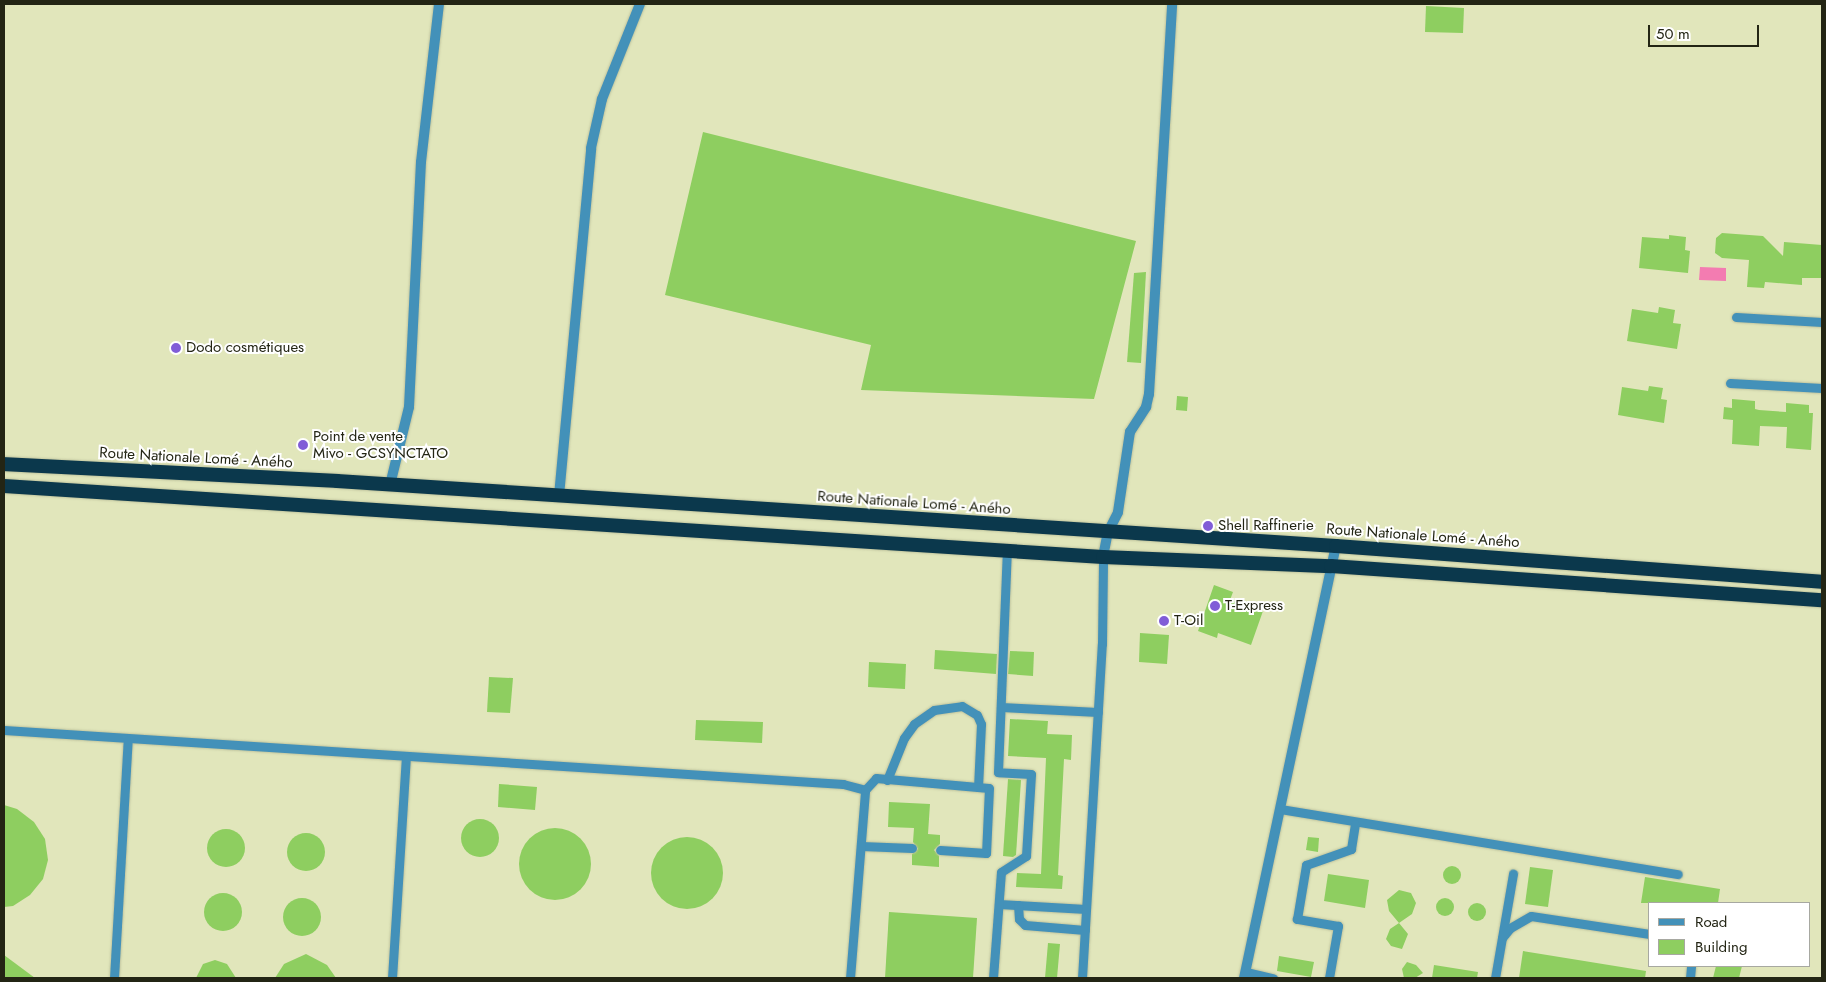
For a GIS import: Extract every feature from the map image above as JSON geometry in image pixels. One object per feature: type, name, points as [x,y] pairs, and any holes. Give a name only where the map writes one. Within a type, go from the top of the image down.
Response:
[{"type":"highway","name":"Route Nationale Lomé - Aného","points":[[4,464],[390,485],[1336,546],[1822,582]]},
{"type":"highway","points":[[4,486],[1103,557],[1331,566],[1822,600]]},
{"type":"street","points":[[390,485],[409,407],[421,162],[440,4]]},
{"type":"street","points":[[559,496],[591,148],[602,99],[640,4]]},
{"type":"street","points":[[1103,557],[1108,532],[1118,512],[1130,432],[1146,407],[1149,394],[1172,4]]},
{"type":"street","points":[[1245,975],[1336,546]]},
{"type":"lane","points":[[1736,318],[1822,322]]},
{"type":"lane","points":[[1730,383],[1822,388]]},
{"type":"lane","points":[[993,978],[1001,872],[1026,856],[1031,774],[998,772],[1007,550]]},
{"type":"lane","points":[[1082,978],[1098,712],[1103,557]]},
{"type":"lane","points":[[887,780],[904,738],[914,724],[934,710],[962,706],[977,715],[981,724],[978,787]]},
{"type":"lane","points":[[1001,707],[1098,712]]},
{"type":"lane","points":[[4,730],[843,784],[865,790]]},
{"type":"lane","points":[[114,978],[128,738]]},
{"type":"lane","points":[[392,978],[406,756]]},
{"type":"lane","points":[[850,978],[865,790],[876,778],[990,788],[986,853],[940,850]]},
{"type":"lane","points":[[1280,809],[1355,824],[1678,874]]},
{"type":"lane","points":[[1329,978],[1338,926],[1297,919],[1306,865],[1351,849],[1355,824]]},
{"type":"lane","points":[[861,846],[912,848]]},
{"type":"lane","points":[[1495,978],[1513,874]]},
{"type":"lane","points":[[999,904],[1086,909]]},
{"type":"lane","points":[[1018,905],[1019,919],[1025,925],[1085,930]]},
{"type":"lane","points":[[1502,938],[1510,928],[1531,916],[1648,934]]},
{"type":"lane","points":[[1245,975],[1274,978]]},
{"type":"shaded area","points":[[1700,267],[1726,268],[1726,281],[1699,280]]},
{"type":"building","points":[[1426,6],[1464,8],[1463,33],[1425,32]]},
{"type":"building","points":[[703,132],[1136,241],[1094,399],[861,390],[871,345],[665,295]]},
{"type":"building","points":[[1722,233],[1763,236],[1783,256],[1784,242],[1822,245],[1822,278],[1802,278],[1802,285],[1765,282],[1764,288],[1747,287],[1749,260],[1722,258],[1715,253],[1716,238]]},
{"type":"building","points":[[1669,235],[1686,237],[1685,250],[1690,251],[1688,273],[1639,268],[1642,237],[1669,239]]},
{"type":"building","points":[[1146,272],[1141,363],[1127,362],[1134,273]]},
{"type":"building","points":[[1659,307],[1675,310],[1673,323],[1681,324],[1677,349],[1627,341],[1632,309],[1658,313]]},
{"type":"building","points":[[1649,386],[1663,388],[1661,399],[1667,400],[1664,423],[1618,415],[1622,387],[1648,391]]},
{"type":"building","points":[[1177,396],[1188,397],[1187,411],[1176,410]]},
{"type":"building","points":[[1732,399],[1755,401],[1755,409],[1759,410],[1786,412],[1786,403],[1809,405],[1809,413],[1813,413],[1811,450],[1786,448],[1787,427],[1760,426],[1759,446],[1732,444],[1733,420],[1723,419],[1724,407],[1732,408]]},
{"type":"building","points":[[1214,585],[1233,592],[1230,600],[1263,611],[1251,645],[1218,633],[1217,638],[1198,631]]},
{"type":"building","points":[[1140,633],[1169,635],[1167,664],[1139,662]]},
{"type":"building","points":[[935,650],[997,654],[996,674],[934,669]]},
{"type":"building","points":[[1010,651],[1034,652],[1033,676],[1008,674]]},
{"type":"building","points":[[869,662],[906,664],[905,689],[868,687]]},
{"type":"building","points":[[489,677],[513,678],[510,713],[487,712]]},
{"type":"building","points":[[1010,719],[1048,721],[1047,734],[1072,735],[1071,760],[1064,759],[1058,875],[1063,876],[1062,889],[1016,887],[1017,873],[1041,874],[1046,758],[1008,756]]},
{"type":"building","points":[[696,720],[763,722],[762,743],[695,740]]},
{"type":"building","points":[[1008,779],[1021,780],[1016,855],[1013,857],[1003,856]]},
{"type":"building","points":[[499,784],[537,787],[535,810],[498,807]]},
{"type":"building","points":[[889,802],[930,804],[928,834],[940,835],[940,844],[934,850],[939,856],[939,867],[912,865],[912,854],[918,849],[913,842],[914,828],[888,827]]},
{"type":"building","points":[[4,805],[17,809],[34,822],[45,839],[48,860],[43,879],[30,895],[13,906],[4,907]]},
{"type":"building","points":[[480,819],[487,820],[493,825],[498,831],[498,845],[493,851],[487,856],[480,857],[473,856],[467,851],[462,845],[461,838],[462,831],[467,825],[473,820]]},
{"type":"building","points":[[555,828],[569,831],[581,838],[588,850],[591,864],[588,878],[581,890],[569,897],[555,900],[541,897],[529,890],[522,878],[519,864],[522,850],[529,838],[541,831]]},
{"type":"building","points":[[226,829],[233,830],[239,835],[244,841],[244,855],[239,861],[233,866],[226,867],[219,866],[213,861],[208,855],[207,848],[208,841],[213,835],[219,830]]},
{"type":"building","points":[[306,833],[313,834],[319,839],[324,845],[324,859],[319,865],[313,870],[306,871],[299,870],[293,865],[288,859],[287,852],[288,845],[293,839],[299,834]]},
{"type":"building","points":[[680,837],[694,837],[713,847],[723,866],[723,880],[713,899],[694,909],[680,909],[661,899],[651,880],[651,866],[661,847]]},
{"type":"building","points":[[1308,837],[1319,838],[1318,852],[1306,850]]},
{"type":"building","points":[[1452,866],[1458,869],[1461,875],[1458,881],[1452,884],[1446,881],[1443,875],[1446,869]]},
{"type":"building","points":[[1530,867],[1553,870],[1548,907],[1525,904]]},
{"type":"building","points":[[1328,874],[1369,880],[1365,908],[1324,901]]},
{"type":"building","points":[[1645,877],[1720,889],[1718,902],[1641,903]]},
{"type":"building","points":[[1399,890],[1411,893],[1416,903],[1412,914],[1399,923],[1389,911],[1387,900]]},
{"type":"building","points":[[223,893],[230,894],[236,899],[241,905],[241,919],[236,925],[230,930],[223,931],[216,930],[210,925],[205,919],[204,912],[205,905],[210,899],[216,894]]},
{"type":"building","points":[[302,898],[309,899],[315,904],[320,910],[320,924],[315,930],[309,935],[302,936],[295,935],[289,930],[284,924],[283,917],[284,910],[289,904],[295,899]]},
{"type":"building","points":[[1445,898],[1451,901],[1454,907],[1451,913],[1445,916],[1439,913],[1436,907],[1439,901]]},
{"type":"building","points":[[1477,903],[1483,906],[1486,912],[1483,918],[1477,921],[1471,918],[1468,912],[1471,906]]},
{"type":"building","points":[[889,912],[977,918],[973,978],[885,978]]},
{"type":"building","points":[[1399,923],[1408,934],[1402,949],[1391,946],[1386,939],[1390,929]]},
{"type":"building","points":[[1048,943],[1060,944],[1057,978],[1045,978]]},
{"type":"building","points":[[1523,951],[1646,971],[1645,978],[1519,978]]},
{"type":"building","points":[[306,954],[327,965],[336,978],[275,978],[284,964]]},
{"type":"building","points":[[4,955],[35,978],[4,978]]},
{"type":"building","points":[[1279,956],[1314,962],[1311,977],[1277,971]]},
{"type":"building","points":[[215,960],[227,964],[236,978],[196,978],[203,964]]},
{"type":"building","points":[[1407,962],[1416,965],[1423,973],[1415,978],[1404,978],[1402,969]]},
{"type":"building","points":[[1434,965],[1478,972],[1477,978],[1432,978]]},
{"type":"building","points":[[1716,967],[1742,967],[1739,978],[1713,978]]},
{"type":"place","name":"Dodo cosmétiques","points":[[176,348]]},
{"type":"place","name":"Point de vente Mivo - GCSYNCTATO","points":[[303,445]]},
{"type":"place","name":"Shell Raffinerie","points":[[1208,526]]},
{"type":"place","name":"T-Express","points":[[1215,606]]},
{"type":"place","name":"T-Oil","points":[[1164,621]]}]
